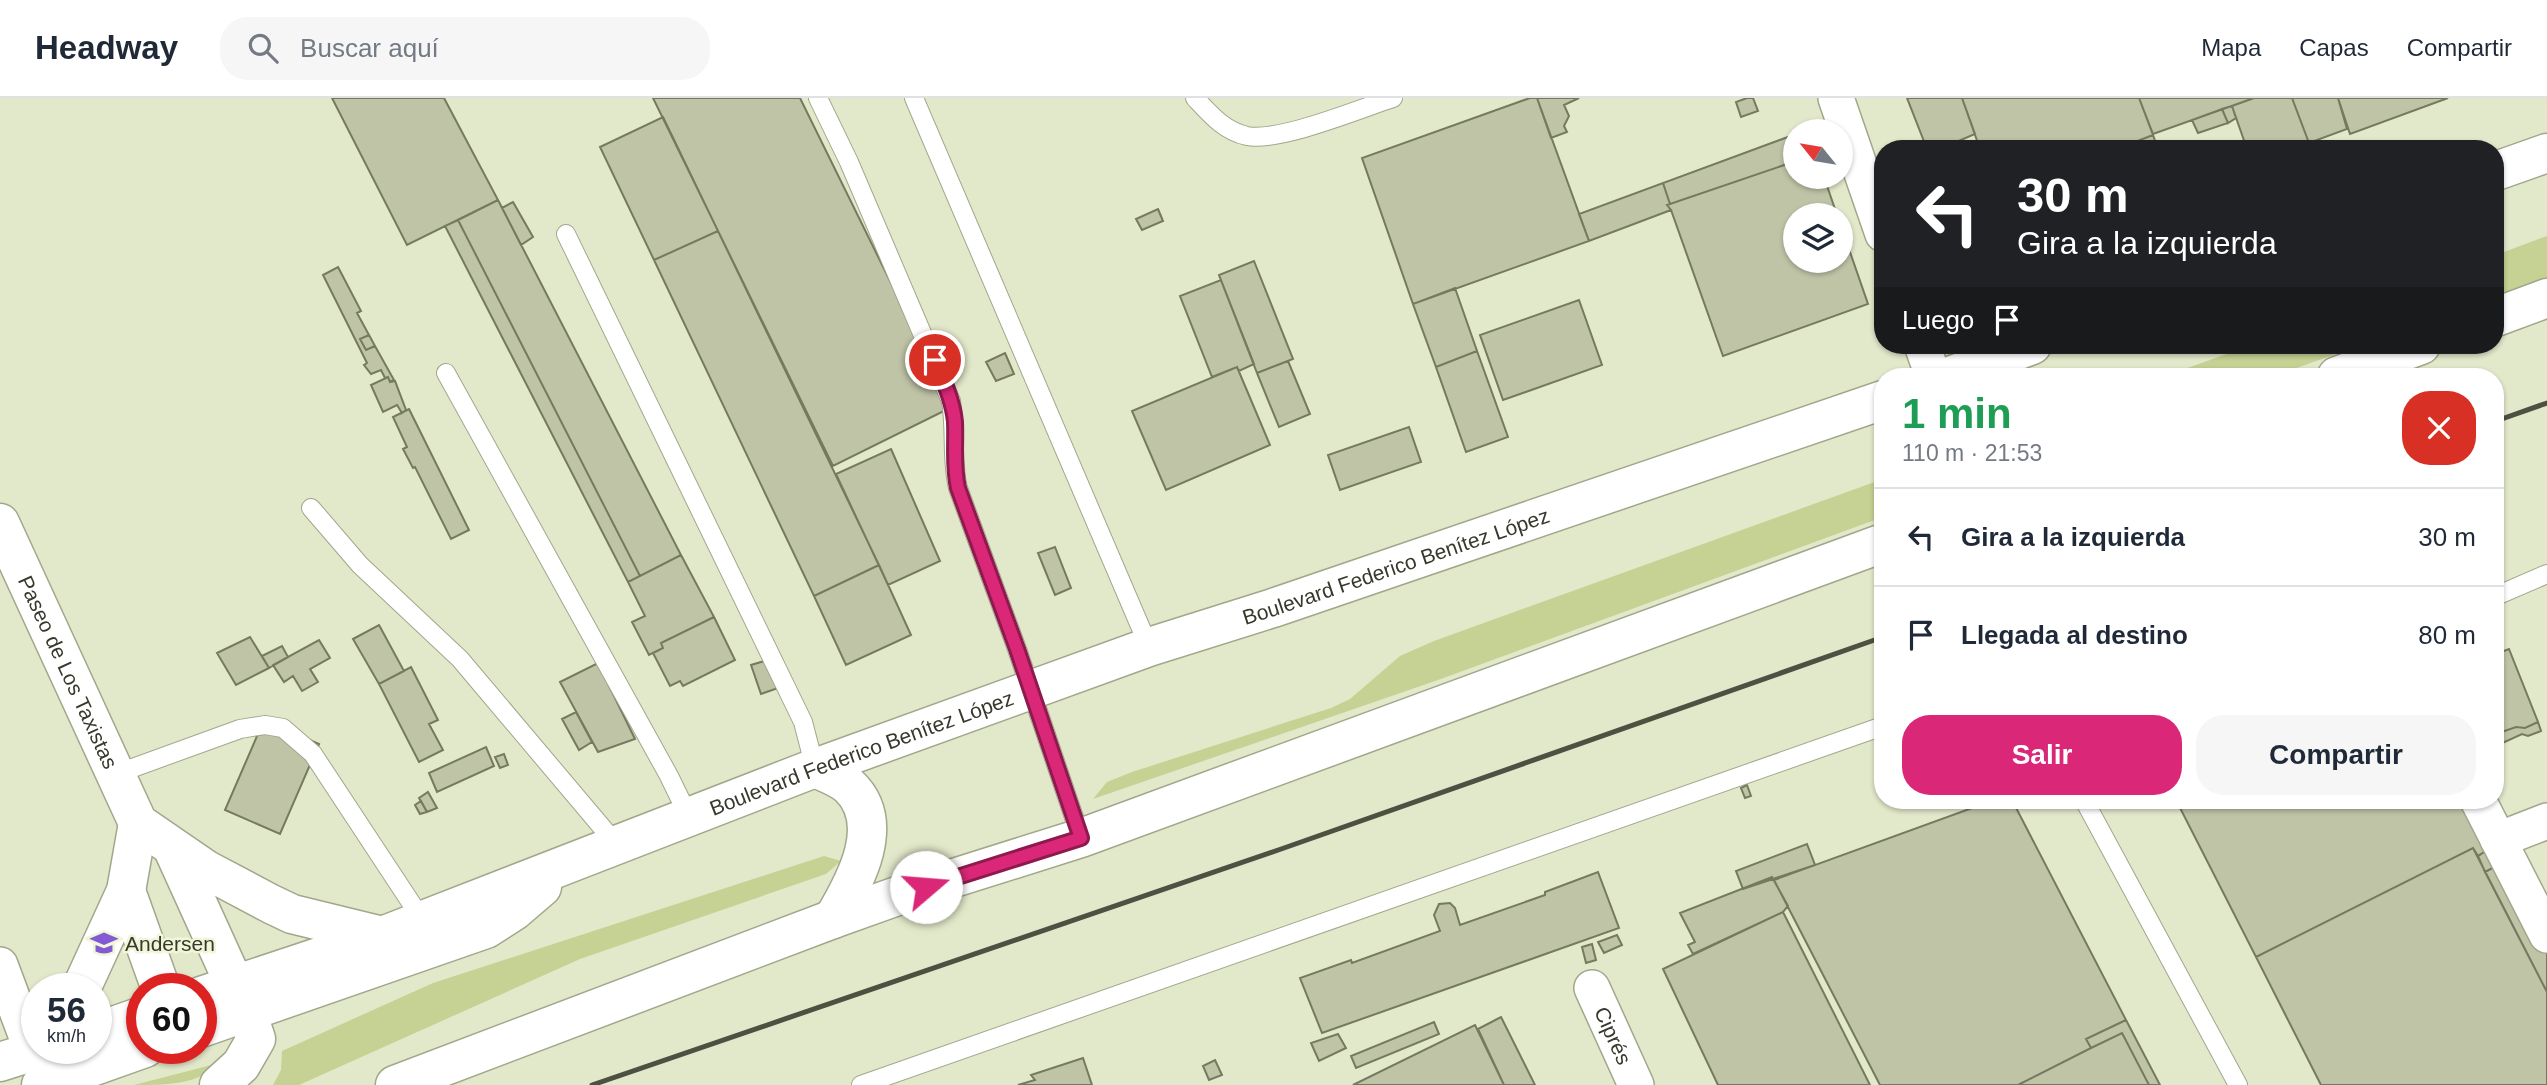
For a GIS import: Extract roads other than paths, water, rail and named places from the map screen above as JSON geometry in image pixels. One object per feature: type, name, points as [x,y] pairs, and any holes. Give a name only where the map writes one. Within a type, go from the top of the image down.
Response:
[{"type":"main road","points":[[2504,168],[2547,153]]},
{"type":"main road","points":[[2504,314],[2547,298]]},
{"type":"main road","points":[[1971,368],[2008,354]]},
{"type":"main road","points":[[2359,368],[2397,354]]},
{"type":"main road","name":"Boulevard Federico Benítez López","points":[[227,998],[815,768],[1030,689],[1874,403]]},
{"type":"main road","name":"Paseo de Los Taxistas","points":[[0,523],[138,823],[172,848],[235,887],[292,914],[382,936]]},
{"type":"main road","points":[[395,1085],[833,919],[1081,838],[1874,546]]},
{"type":"main road","points":[[815,768],[848,785],[865,808],[867,840],[856,880],[833,919]]},
{"type":"main road","points":[[89,973],[126,891],[138,823]]},
{"type":"main road","points":[[172,848],[227,998],[256,1039],[242,1065],[219,1085]]},
{"type":"main road","points":[[227,998],[486,929],[514,911],[568,864]]},
{"type":"main road","points":[[126,891],[156,973]]},
{"type":"street","points":[[1836,98],[1874,208]]},
{"type":"street","points":[[2483,809],[2547,935]]},
{"type":"street","points":[[2498,839],[2547,821]]},
{"type":"street","points":[[0,965],[21,1035]]},
{"type":"street","name":"Ciprés","points":[[1592,988],[1636,1085]]},
{"type":"lane","points":[[818,98],[849,162],[951,401],[955,422],[954,470],[958,488],[1081,838]]},
{"type":"lane","points":[[914,98],[1149,647]]},
{"type":"lane","points":[[1195,98],[1219,123],[1248,136],[1287,133],[1393,98]]},
{"type":"lane","points":[[566,234],[803,722],[815,768]]},
{"type":"lane","points":[[446,373],[669,776],[689,817]]},
{"type":"lane","points":[[311,508],[360,565],[460,659],[617,845]]},
{"type":"lane","points":[[2504,593],[2547,574]]},
{"type":"lane","points":[[116,774],[240,729],[265,725],[283,728],[313,754],[423,920]]},
{"type":"lane","points":[[861,1085],[1874,729]]},
{"type":"lane","points":[[2089,809],[2238,1085]]},
{"type":"railway","points":[[2504,418],[2547,403]]},
{"type":"railway","points":[[592,1085],[1284,848],[1874,640]]},
{"type":"place","name":"Andersen","points":[[104,943]]}]
